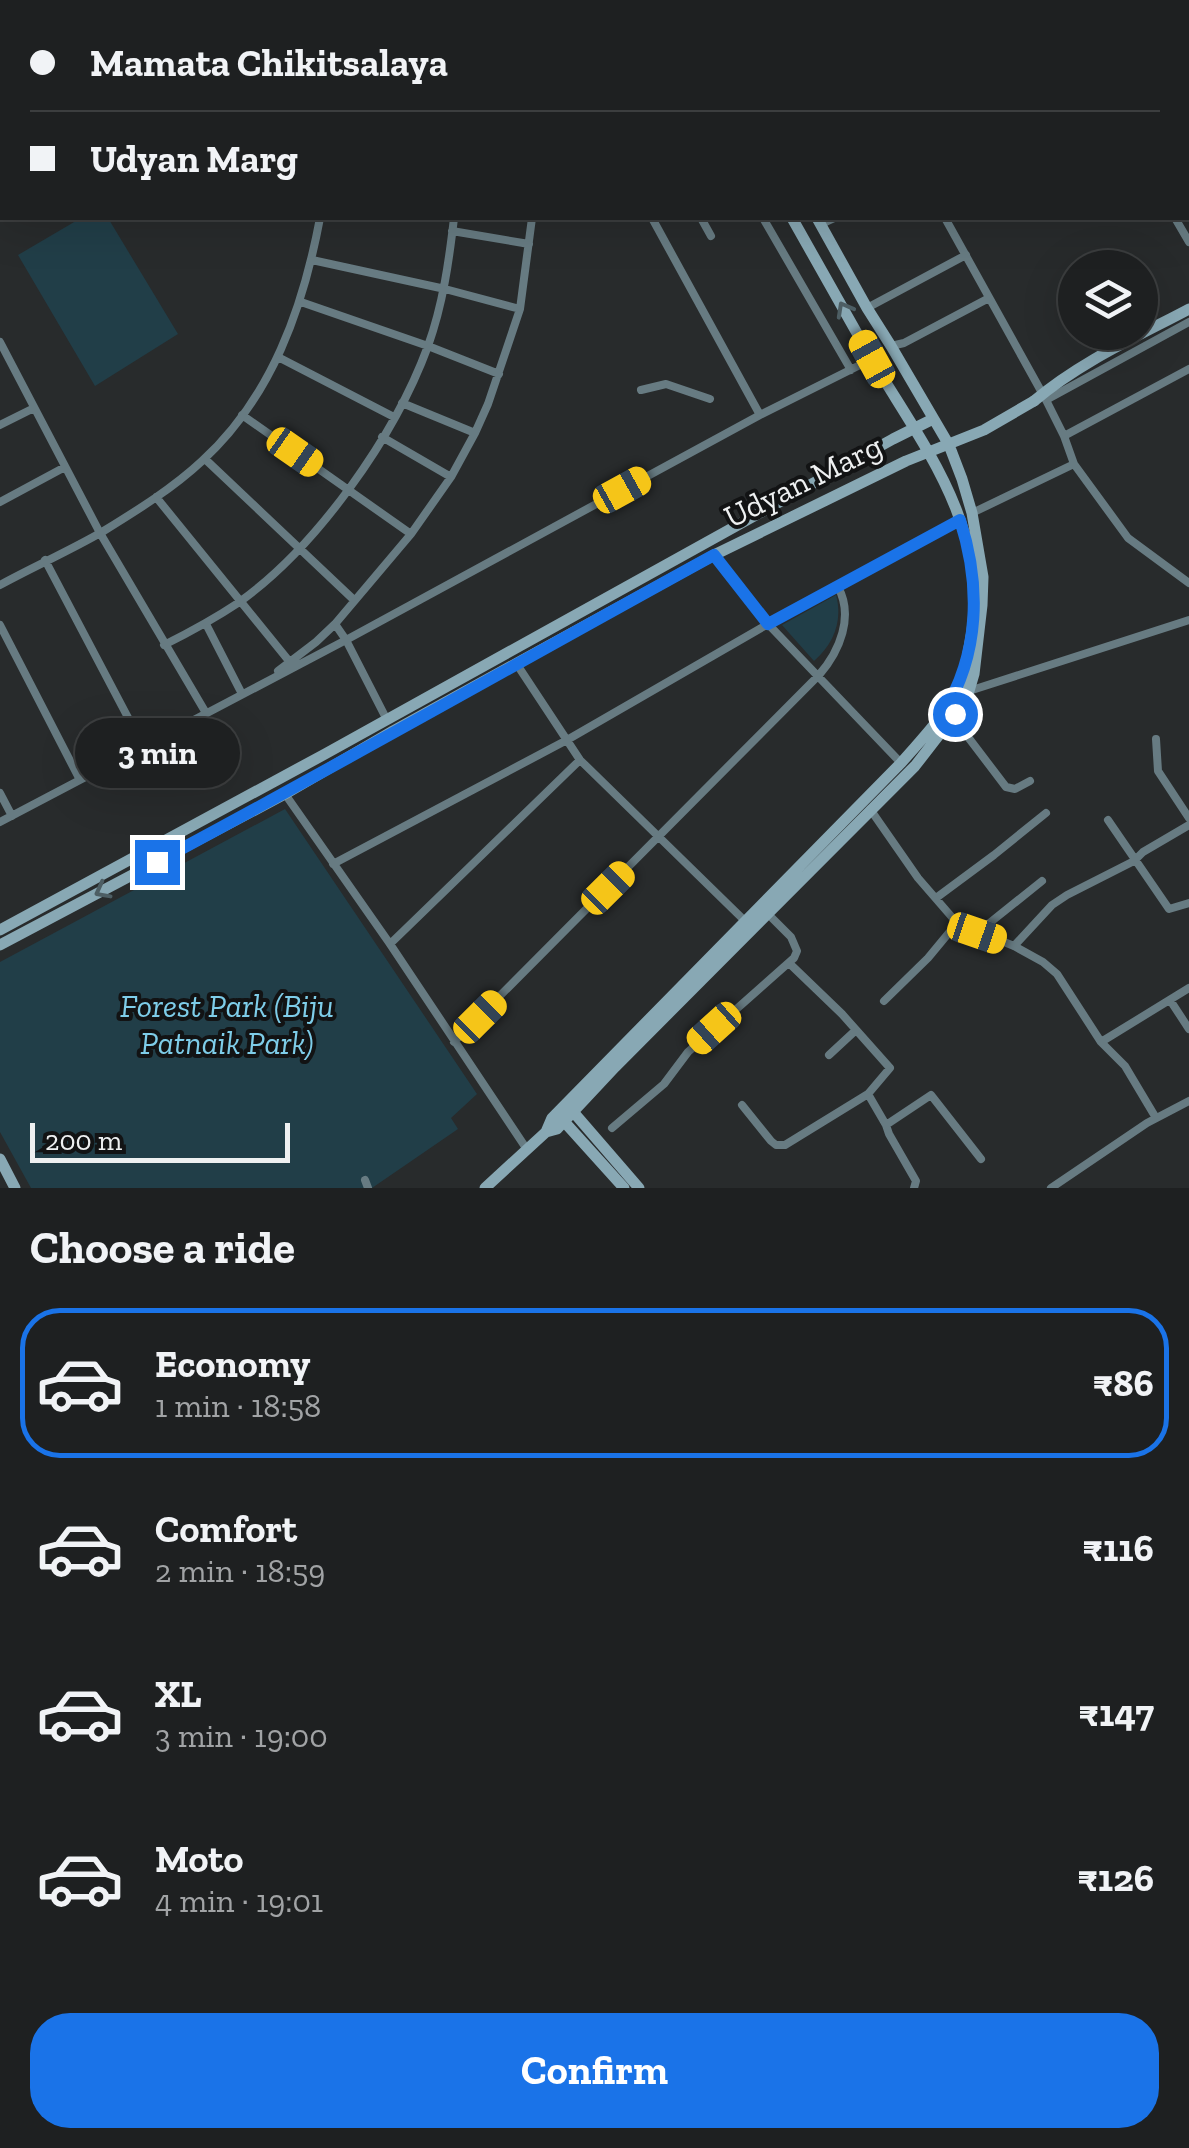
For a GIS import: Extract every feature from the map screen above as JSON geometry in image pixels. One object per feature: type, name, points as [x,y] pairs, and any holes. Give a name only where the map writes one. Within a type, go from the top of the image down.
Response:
[{"type":"street","points":[[0,585],[100,533],[205,459],[242,414],[278,357],[301,302],[320,220]]},
{"type":"street","points":[[164,645],[206,624],[241,600],[300,549],[348,489],[402,403],[428,346],[445,289],[454,220]]},
{"type":"street","points":[[266,681],[335,624],[411,534],[451,477],[475,434],[520,310],[532,220]]},
{"type":"street","points":[[653,220],[760,415]]},
{"type":"street","points":[[702,220],[711,236]]},
{"type":"street","points":[[764,220],[850,370]]},
{"type":"street","points":[[484,1188],[546,1132],[552,1118],[565,1113],[924,757],[948,715],[963,675],[974,577],[952,493],[793,220]]},
{"type":"street","points":[[946,220],[1040,400],[1064,436],[1074,464],[1128,538],[1189,583]]},
{"type":"street","points":[[1177,220],[1189,242]]},
{"type":"street","points":[[565,1113],[968,691],[978,645],[983,577],[962,479],[949,446],[819,221]]},
{"type":"street","points":[[452,231],[528,244]]},
{"type":"street","points":[[867,308],[966,254]]},
{"type":"street","points":[[312,260],[520,310]]},
{"type":"street","points":[[891,346],[904,343],[989,298]]},
{"type":"street","points":[[301,302],[499,374]]},
{"type":"street","name":"Udyan Marg","points":[[0,945],[284,794],[714,555],[906,461],[984,430],[1040,400],[1056,382],[1088,362],[1189,309]]},
{"type":"street","points":[[1040,400],[1189,322]]},
{"type":"street","points":[[0,343],[100,533],[206,713]]},
{"type":"street","points":[[278,357],[394,417]]},
{"type":"street","points":[[0,822],[760,415],[872,359]]},
{"type":"street","points":[[1064,436],[1189,368]]},
{"type":"street","points":[[641,390],[666,384],[710,399]]},
{"type":"street","points":[[402,403],[475,434]]},
{"type":"street","points":[[0,425],[34,408]]},
{"type":"street","points":[[242,414],[411,534]]},
{"type":"street","name":"Udyan Marg","points":[[0,930],[934,419]]},
{"type":"street","points":[[382,436],[451,477]]},
{"type":"street","points":[[205,459],[354,600]]},
{"type":"street","points":[[972,514],[1074,464]]},
{"type":"street","points":[[0,502],[66,466]]},
{"type":"street","points":[[156,497],[289,662]]},
{"type":"street","points":[[333,864],[566,740],[960,520]]},
{"type":"street","points":[[714,555],[768,624],[902,763]]},
{"type":"street","points":[[45,560],[143,746]]},
{"type":"street","points":[[454,1042],[820,676],[844,628],[846,608],[838,586]]},
{"type":"street","points":[[968,691],[1189,620]]},
{"type":"street","points":[[206,624],[242,694]]},
{"type":"street","points":[[335,624],[387,720]]},
{"type":"street","points":[[0,625],[80,780]]},
{"type":"street","points":[[516,663],[580,760],[746,922]]},
{"type":"street","points":[[948,715],[1006,787],[1015,788],[1030,781]]},
{"type":"street","points":[[1014,946],[1052,905],[1134,861],[1189,821],[1158,771],[1156,739]]},
{"type":"street","points":[[390,944],[580,760]]},
{"type":"street","points":[[0,793],[12,816]]},
{"type":"street","points":[[284,794],[526,1148]]},
{"type":"street","points":[[244,798],[251,811]]},
{"type":"street","points":[[870,809],[918,878],[957,924],[1014,946],[1057,974],[1101,1042],[1124,1066],[1156,1118]]},
{"type":"street","points":[[936,898],[1046,813]]},
{"type":"street","points":[[1108,820],[1169,910],[1187,907]]},
{"type":"street","points":[[977,933],[1042,881]]},
{"type":"street","points":[[612,1128],[664,1084],[688,1052],[789,963],[796,947],[767,913]]},
{"type":"street","points":[[884,1001],[957,924]]},
{"type":"street","points":[[742,1105],[771,1141],[780,1146],[868,1094],[890,1068],[789,963]]},
{"type":"street","points":[[1101,1042],[1189,988]]},
{"type":"street","points":[[1170,1000],[1189,1030]]},
{"type":"street","points":[[829,1055],[856,1030]]},
{"type":"street","points":[[868,1094],[916,1180],[914,1188]]},
{"type":"street","points":[[886,1125],[931,1094],[980,1158]]},
{"type":"street","points":[[1051,1188],[1156,1118],[1189,1101]]},
{"type":"street","points":[[565,1113],[624,1188]]},
{"type":"street","points":[[565,1113],[639,1188]]},
{"type":"street","points":[[0,1159],[16,1188]]},
{"type":"green space","points":[[78,220],[109,220],[178,334],[95,386],[18,255]]},
{"type":"green space","points":[[836,595],[835,631],[814,661],[782,625]]},
{"type":"green space","name":"Forest Park (Biju Patnaik Park)","points":[[285,809],[477,1094],[451,1118],[458,1129],[372,1188],[31,1188],[0,1132],[0,962]]},
{"type":"route","points":[[157,862],[714,555],[768,624],[960,520],[970,550],[974,602],[963,675],[943,713],[955,714]]}]
